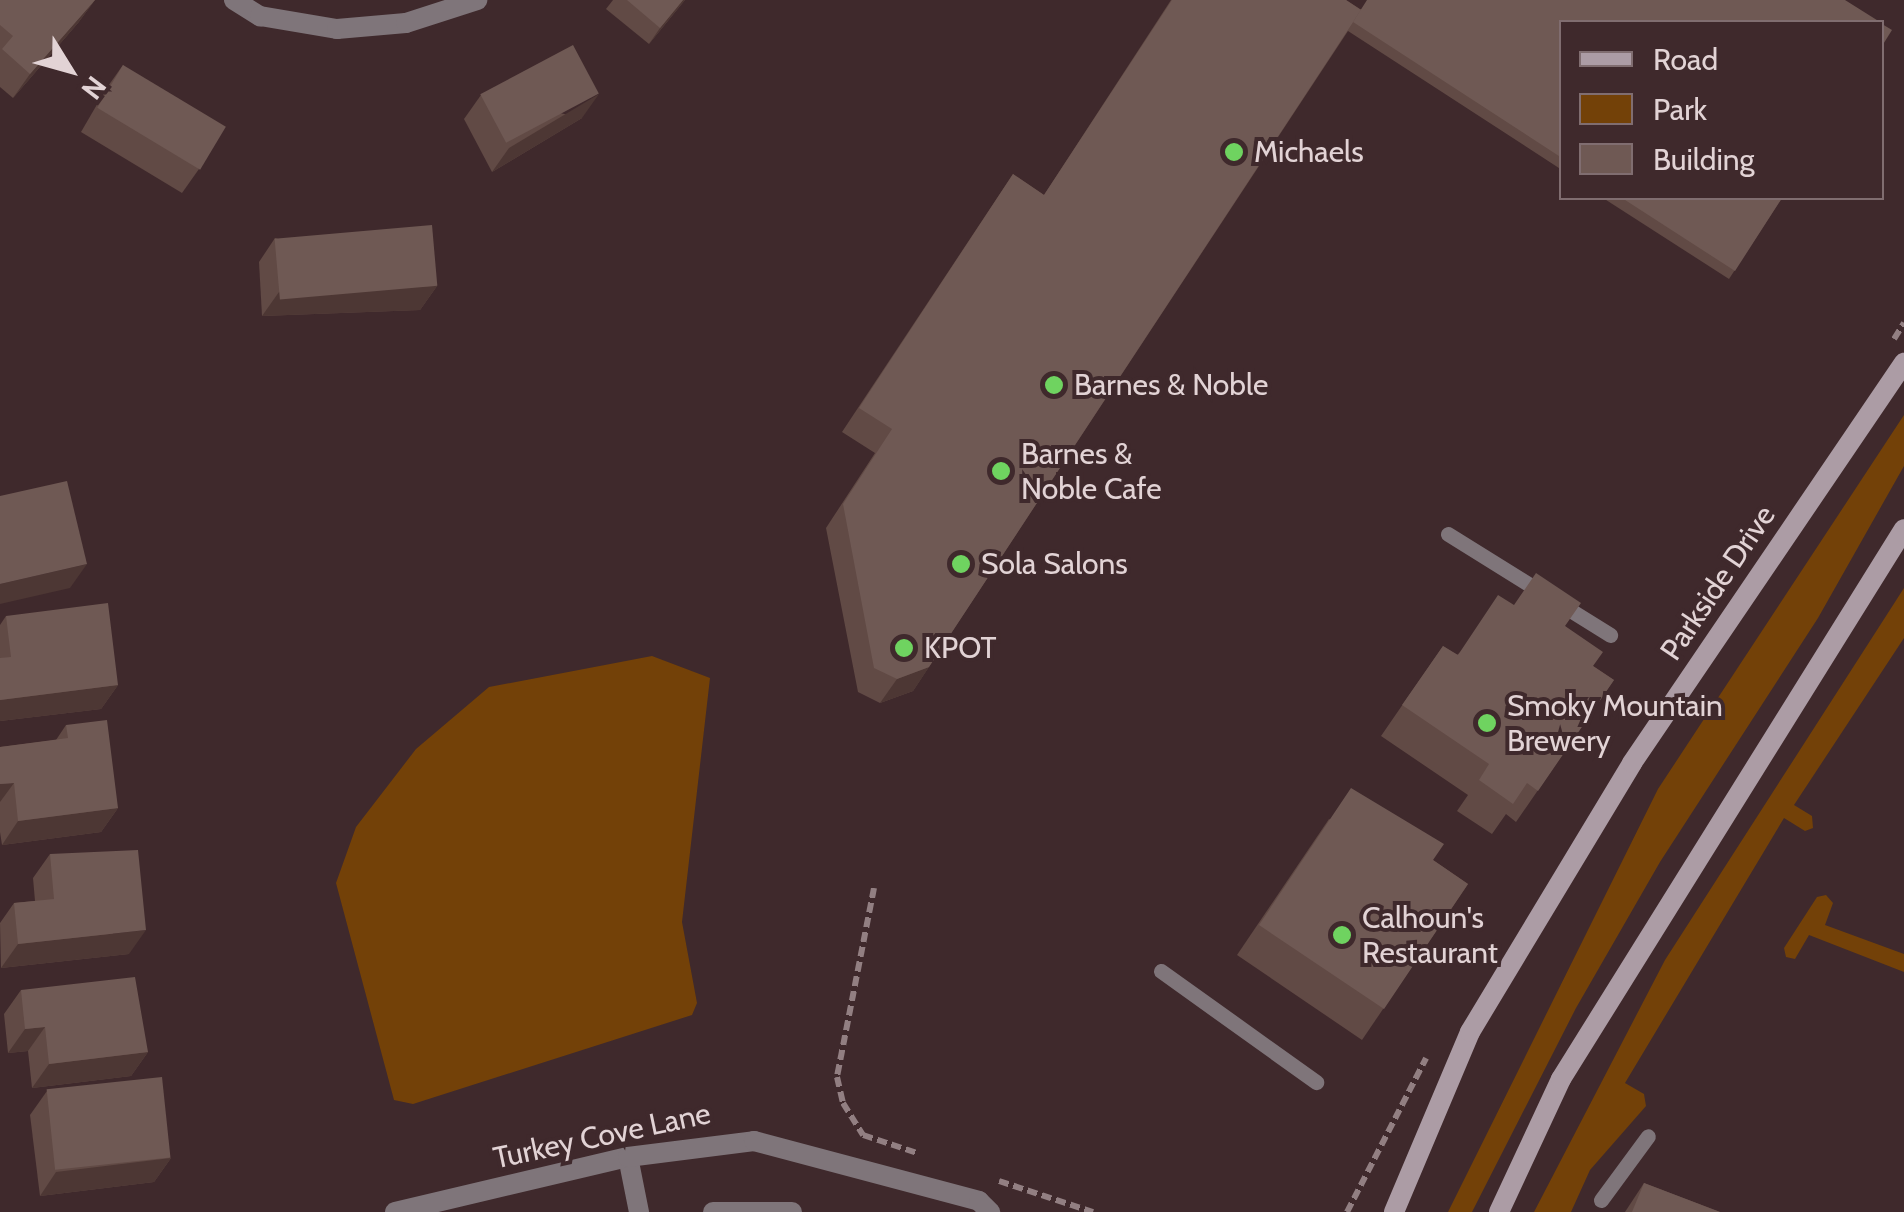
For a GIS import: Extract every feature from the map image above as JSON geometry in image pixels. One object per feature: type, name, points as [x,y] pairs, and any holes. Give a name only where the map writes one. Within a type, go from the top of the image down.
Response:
[{"type":"street","points":[[234,0],[260,16],[337,30],[406,23],[477,0]]},
{"type":"street","name":"Parkside Drive","points":[[1394,1212],[1470,1032],[1632,762],[1904,363]]},
{"type":"street","points":[[1499,1212],[1562,1079],[1904,529]]},
{"type":"street","name":"Turkey Cove Lane","points":[[395,1212],[628,1157],[727,1141],[792,1146],[979,1201],[990,1212]]},
{"type":"street","points":[[628,1157],[639,1212]]},
{"type":"street","points":[[713,1212],[792,1212]]},
{"type":"lane","points":[[1448,534],[1610,635]]},
{"type":"lane","points":[[1161,971],[1316,1082]]},
{"type":"lane","points":[[1601,1200],[1648,1136]]},
{"type":"path","points":[[874,888],[837,1077],[843,1103],[863,1135],[932,1158]]},
{"type":"path","points":[[985,1176],[1093,1212]]},
{"type":"green space","points":[[1904,415],[1904,466],[1818,618],[1660,862],[1576,1008],[1472,1212],[1448,1212],[1658,789]]},
{"type":"green space","points":[[1904,588],[1904,638],[1794,805],[1812,816],[1813,828],[1805,831],[1784,818],[1625,1083],[1644,1094],[1646,1106],[1590,1170],[1571,1212],[1534,1212],[1665,960]]},
{"type":"green space","points":[[652,656],[710,678],[682,922],[697,1003],[692,1015],[413,1104],[394,1100],[336,883],[356,827],[416,749],[489,687]]},
{"type":"green space","points":[[1826,895],[1833,903],[1825,925],[1904,954],[1904,972],[1809,935],[1795,959],[1786,957],[1784,948],[1817,897]]},
{"type":"building","points":[[0,0],[95,0],[30,74],[2,49],[13,36],[0,25]]},
{"type":"building","points":[[627,0],[683,0],[660,28]]},
{"type":"building","points":[[1172,0],[1346,0],[1361,10],[929,667],[897,679],[874,668],[843,504],[892,429],[859,408],[1013,174],[1044,195]]},
{"type":"building","points":[[1367,0],[1845,0],[1877,20],[1559,20],[1559,156],[1353,22]]},
{"type":"building","points":[[1884,25],[1892,30],[1884,43]]},
{"type":"building","points":[[573,45],[599,94],[506,143],[480,94]]},
{"type":"building","points":[[123,65],[226,127],[200,170],[97,108]]},
{"type":"building","points":[[1625,200],[1781,200],[1735,271]]},
{"type":"building","points":[[432,225],[437,286],[280,300],[275,239]]},
{"type":"building","points":[[67,481],[87,564],[0,584],[0,496]]},
{"type":"building","name":"Smoky Mountain Brewery","points":[[1536,573],[1581,603],[1565,626],[1603,652],[1593,666],[1614,680],[1538,791],[1527,783],[1513,804],[1479,780],[1489,764],[1402,705],[1443,646],[1458,655],[1498,595],[1514,605]]},
{"type":"building","points":[[108,603],[118,685],[0,700],[0,658],[11,657],[6,616]]},
{"type":"building","points":[[107,720],[118,808],[18,821],[14,783],[0,784],[0,747],[68,738],[66,725]]},
{"type":"building","name":"Calhoun's Restaurant","points":[[1351,788],[1444,844],[1433,860],[1468,884],[1384,1009],[1259,925]]},
{"type":"building","points":[[138,850],[146,930],[18,944],[14,903],[54,899],[50,854]]},
{"type":"building","points":[[135,977],[148,1052],[49,1064],[45,1027],[25,1029],[21,990]]},
{"type":"building","points":[[162,1077],[170,1158],[55,1170],[47,1089]]},
{"type":"building","points":[[1644,1183],[1720,1212],[1632,1212]]},
{"type":"place","name":"Michaels","points":[[1234,152]]},
{"type":"place","name":"Barnes & Noble","points":[[1054,385]]},
{"type":"place","name":"Barnes & Noble Cafe","points":[[1001,471]]},
{"type":"place","name":"Sola Salons","points":[[961,564]]},
{"type":"place","name":"KPOT","points":[[904,648]]},
{"type":"place","name":"Smoky Mountain Brewery","points":[[1487,723]]},
{"type":"place","name":"Calhoun's Restaurant","points":[[1342,935]]}]
